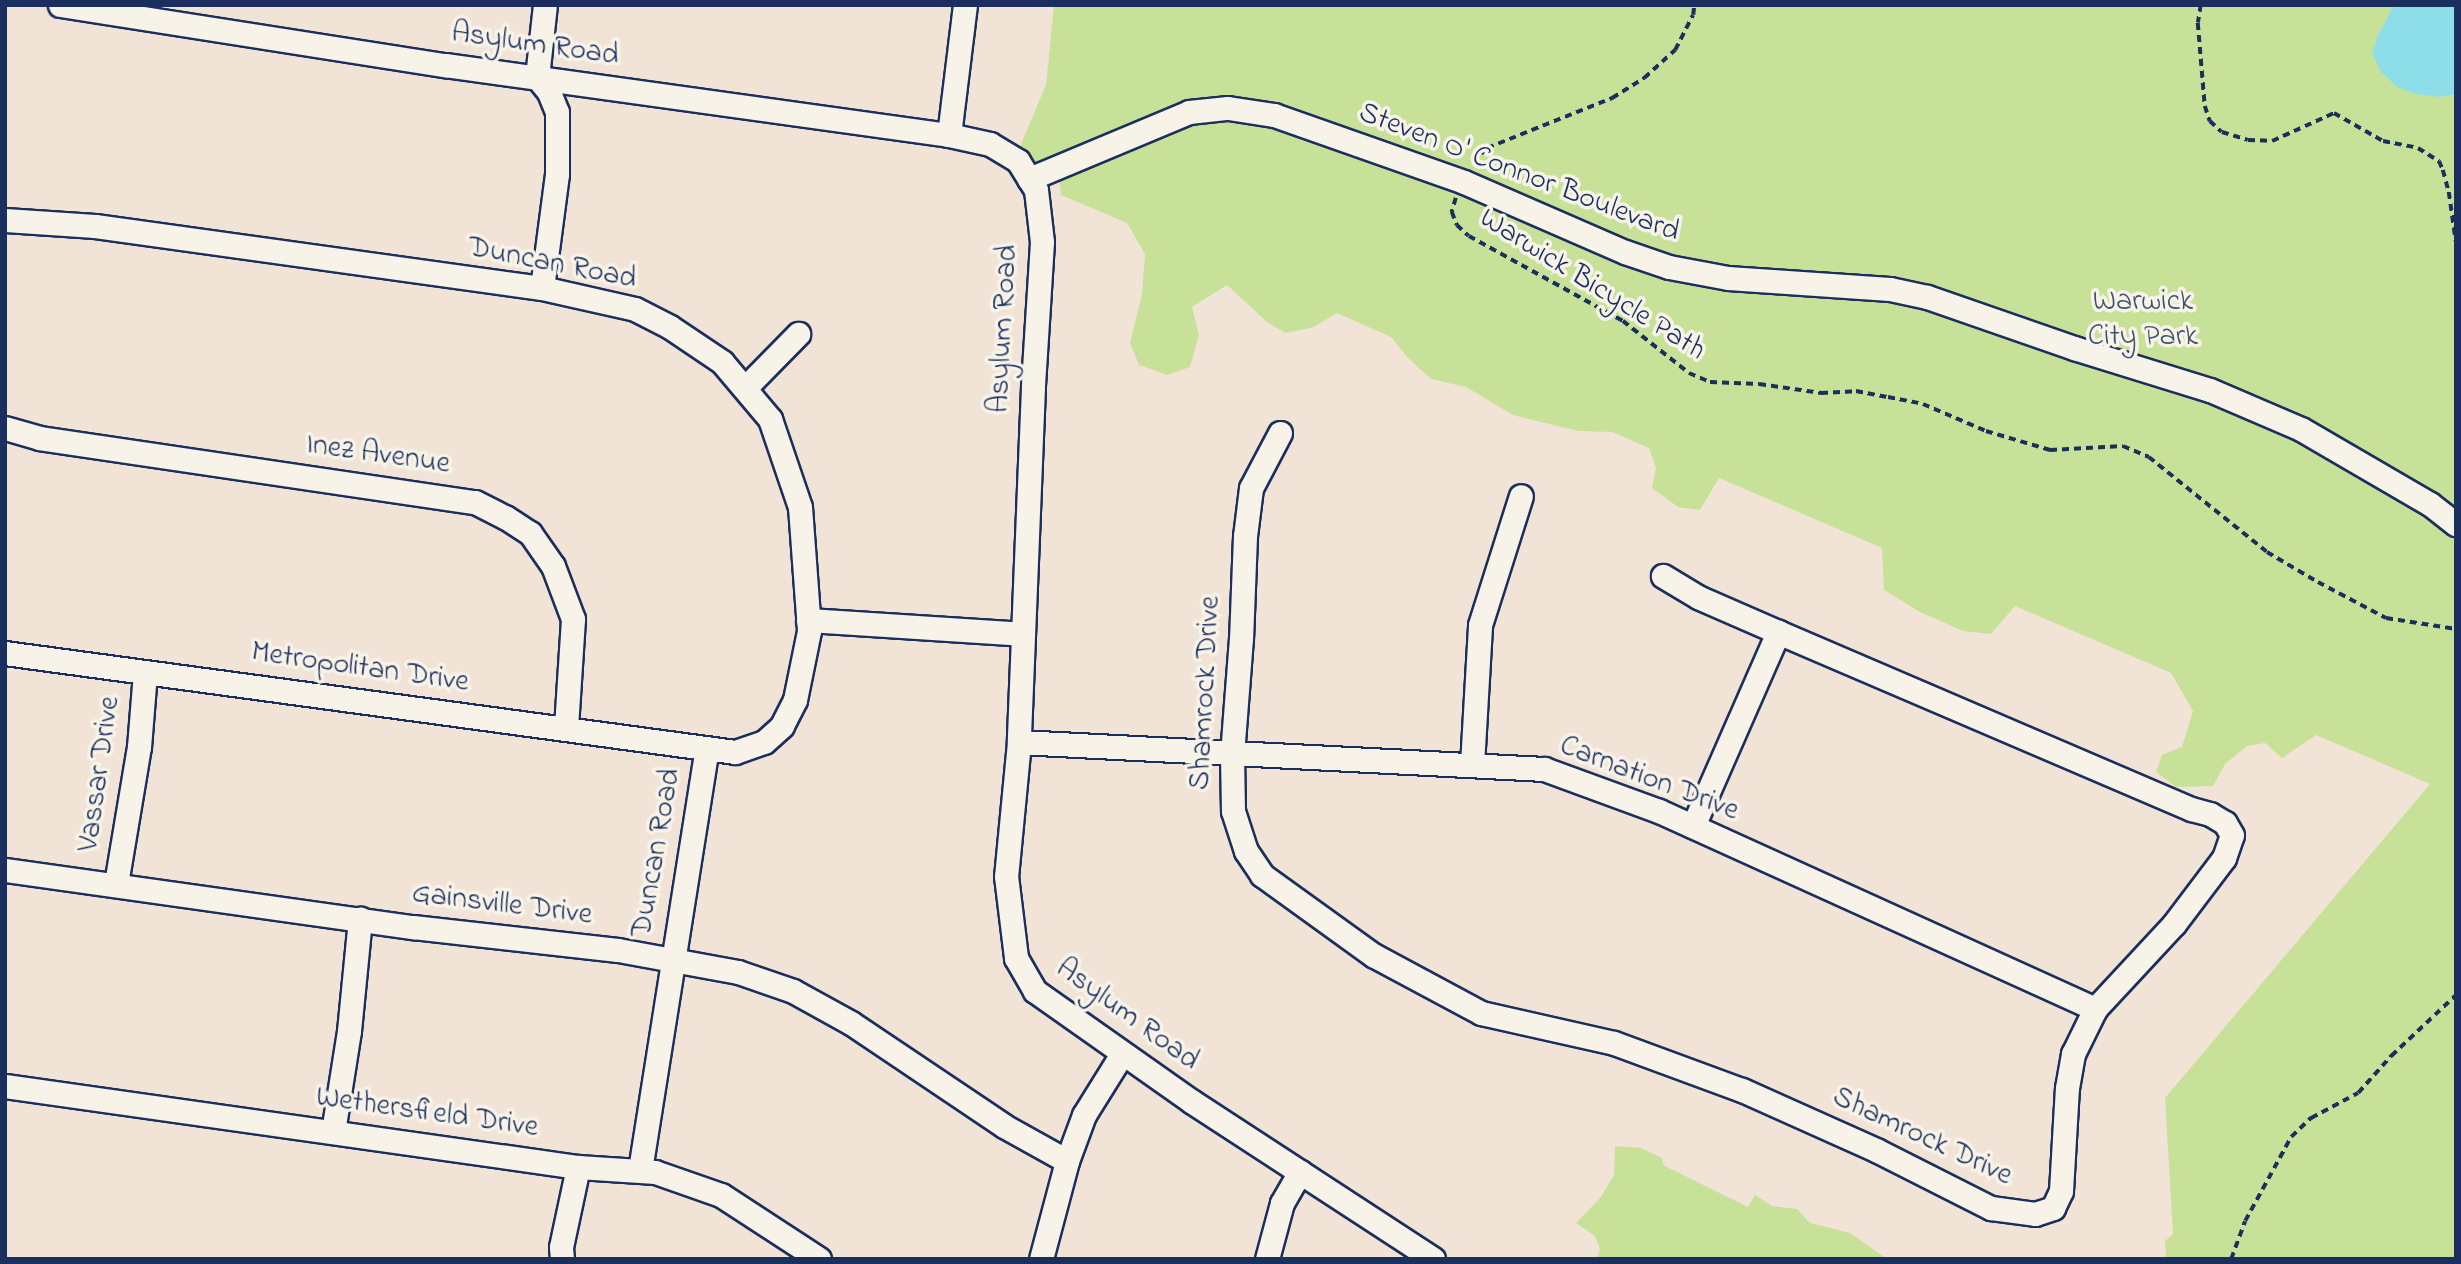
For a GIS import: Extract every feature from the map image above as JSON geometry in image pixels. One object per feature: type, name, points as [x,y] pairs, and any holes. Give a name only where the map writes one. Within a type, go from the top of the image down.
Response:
[{"type":"street","name":"Asylum Road","points":[[60,5],[274,40],[950,135],[990,144],[1018,161],[1036,190],[1042,242],[1019,742],[1006,876],[1012,948],[1021,971],[1035,991],[1122,1054],[1433,1259]]},
{"type":"street","points":[[542,288],[556,174],[557,112],[549,92],[537,78],[545,5]]},
{"type":"street","points":[[950,135],[965,5]]},
{"type":"street","name":"Steven O' Connor Boulevard","points":[[1029,178],[1189,112],[1228,108],[1306,124],[1464,182],[1625,252],[1669,267],[1728,278],[1890,289],[1927,297],[2074,348],[2210,390],[2301,429],[2430,504],[2456,524]]},
{"type":"street","name":"Duncan Road","points":[[5,220],[108,228],[542,288],[635,309],[670,327],[722,362],[770,419],[800,507],[809,631],[795,701],[782,726],[764,741],[735,752],[706,749],[640,1170]]},
{"type":"street","points":[[745,388],[798,334]]},
{"type":"street","name":"Inez Avenue","points":[[5,429],[39,438],[475,502],[505,517],[530,533],[553,566],[573,619],[566,728]]},
{"type":"street","name":"Shamrock Drive","points":[[1280,433],[1251,488],[1245,536],[1232,754],[1233,811],[1246,851],[1262,875],[1373,956],[1481,1013],[1614,1043],[1742,1090],[1876,1150],[1991,1208],[2035,1214],[2053,1208],[2061,1191],[2067,1088],[2073,1054],[2095,1009],[2174,924],[2217,868],[2232,835],[2225,823],[2210,814],[2191,809],[1698,597],[1663,576]]},
{"type":"street","points":[[1472,765],[1480,625],[1521,496]]},
{"type":"street","points":[[808,620],[1022,634]]},
{"type":"street","points":[[1693,826],[1778,632]]},
{"type":"street","name":"Metropolitan Drive","points":[[5,653],[706,749]]},
{"type":"street","name":"Vassar Drive","points":[[116,884],[139,747],[145,672]]},
{"type":"street","name":"Carnation Drive","points":[[1019,742],[1544,769],[1693,826],[2095,1009]]},
{"type":"street","name":"Gainsville Drive","points":[[5,870],[360,919],[672,958],[759,978],[808,998],[873,1036],[1004,1126],[1067,1161]]},
{"type":"street","points":[[333,1132],[349,1031],[360,919]]},
{"type":"street","points":[[1041,1259],[1067,1161],[1084,1115],[1122,1054]]},
{"type":"street","name":"Wethersfield Drive","points":[[5,1086],[578,1167],[640,1170],[671,1176],[721,1195],[819,1259]]},
{"type":"street","points":[[562,1259],[561,1247],[578,1167]]},
{"type":"street","points":[[1267,1259],[1282,1203],[1300,1172]]},
{"type":"path","name":"Warwick Bicycle Path","points":[[1694,5],[1693,15],[1675,50],[1644,78],[1612,98],[1487,148],[1473,158],[1452,212],[1457,225],[1469,236],[1623,321],[1689,373],[1710,382],[1759,384],[1821,393],[1856,391],[1923,404],[1986,431],[2050,450],[2123,446],[2149,457],[2267,552],[2318,582],[2386,618],[2456,629]]},
{"type":"path","points":[[2201,5],[2198,23],[2205,106],[2210,121],[2222,132],[2248,140],[2272,141],[2318,117],[2334,113],[2383,141],[2418,148],[2439,161],[2443,170],[2456,242]]},
{"type":"path","points":[[2231,1259],[2245,1222],[2291,1137],[2311,1118],[2358,1093],[2391,1056],[2456,995]]},
{"type":"green space","name":"Warwick City Park","points":[[1054,5],[2394,5],[2378,35],[2438,97],[2456,94],[2456,1259],[2166,1259],[2165,1241],[2173,1234],[2165,1098],[2430,784],[2316,735],[2282,758],[2265,743],[2247,746],[2225,764],[2213,786],[2176,787],[2156,772],[2162,755],[2182,747],[2193,711],[2171,673],[2015,606],[1991,634],[1963,631],[1920,612],[1884,590],[1882,548],[1719,478],[1700,510],[1678,507],[1652,488],[1656,468],[1649,448],[1612,432],[1578,431],[1513,415],[1466,387],[1431,379],[1408,358],[1391,337],[1337,313],[1314,327],[1286,333],[1268,323],[1227,285],[1192,307],[1199,335],[1190,367],[1167,375],[1139,365],[1130,343],[1142,294],[1145,254],[1127,223],[1061,195],[1058,167],[1032,177],[1016,156],[1046,85]]},
{"type":"green space","points":[[1615,1146],[1641,1148],[1662,1158],[1663,1165],[1748,1207],[1755,1195],[1772,1206],[1797,1209],[1810,1223],[1850,1233],[1884,1257],[1893,1259],[1597,1259],[1600,1249],[1595,1236],[1576,1223],[1601,1197],[1614,1175]]},
{"type":"water","points":[[2394,5],[2456,5],[2456,94],[2439,97],[2416,94],[2397,87],[2381,72],[2372,53]]}]
